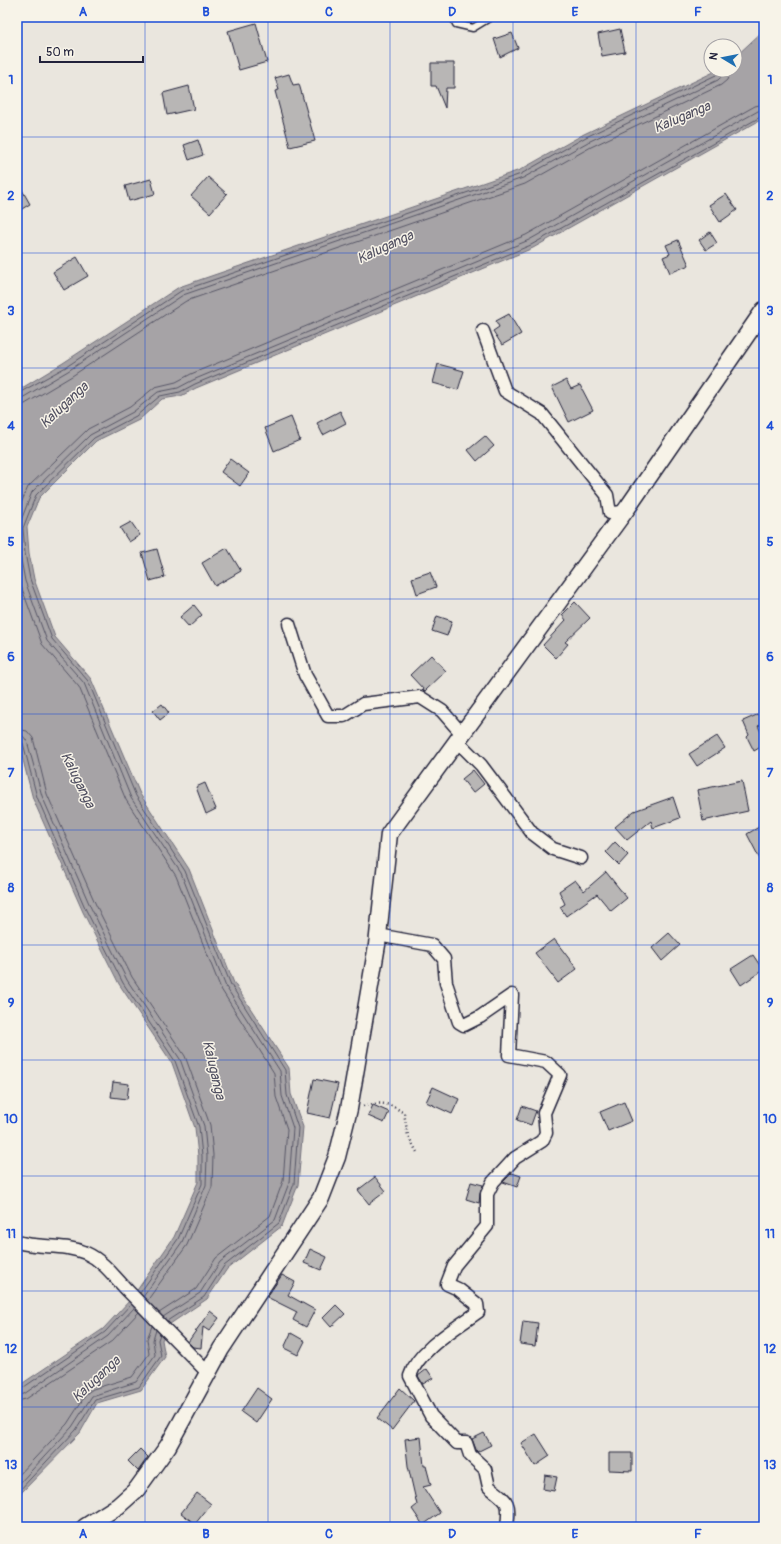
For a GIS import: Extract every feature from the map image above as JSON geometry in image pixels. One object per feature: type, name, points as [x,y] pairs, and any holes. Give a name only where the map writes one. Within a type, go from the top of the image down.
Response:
[{"type":"street","points":[[85,1527],[118,1506],[137,1489],[168,1446],[221,1349],[321,1198],[337,1158],[349,1109],[378,935],[389,834],[625,512],[764,310]]},
{"type":"street","points":[[483,331],[505,392],[542,414],[607,495],[610,513],[625,512]]},
{"type":"street","points":[[289,624],[305,675],[328,716],[344,716],[363,704],[420,697],[442,711],[532,834],[553,849],[581,858]]},
{"type":"street","points":[[378,935],[432,945],[444,959],[446,983],[459,1022],[464,1025],[480,1017],[512,995],[509,1055],[546,1062],[560,1075],[544,1113],[546,1133],[542,1141],[515,1158],[493,1182],[487,1194],[487,1226],[454,1266],[447,1284],[458,1289],[477,1304],[478,1312],[437,1342],[413,1367],[410,1376],[431,1416],[457,1443],[466,1443],[470,1455],[485,1469],[489,1487],[505,1499],[509,1508],[507,1527]]},
{"type":"street","points":[[17,1242],[34,1246],[66,1246],[87,1254],[106,1266],[208,1373]]},
{"type":"lane","points":[[453,17],[456,24],[473,28],[491,17]]},
{"type":"path","points":[[349,1109],[377,1104],[390,1104],[404,1113],[408,1136],[418,1154]]},
{"type":"water","name":"Kaluganga","points":[[764,30],[764,118],[533,248],[196,388],[181,396],[162,399],[139,420],[96,441],[39,498],[27,527],[29,553],[34,579],[55,637],[91,679],[140,794],[189,869],[234,983],[289,1068],[291,1094],[303,1127],[298,1185],[282,1226],[227,1269],[207,1299],[170,1324],[162,1340],[165,1357],[141,1390],[97,1403],[80,1433],[17,1497],[17,1387],[103,1329],[131,1299],[174,1237],[198,1182],[198,1156],[195,1128],[172,1063],[119,984],[83,912],[33,799],[17,737],[17,391],[63,363],[179,287],[520,170],[584,134],[703,77],[743,78],[743,50]]},
{"type":"building","points":[[256,23],[267,62],[239,70],[228,31]]},
{"type":"building","points":[[620,29],[625,52],[602,56],[598,34]]},
{"type":"building","points":[[512,33],[518,48],[500,57],[494,39]]},
{"type":"building","points":[[431,63],[454,63],[454,88],[446,88],[445,108],[436,86],[431,86]]},
{"type":"building","points":[[289,74],[293,85],[299,84],[315,141],[290,147],[275,91],[279,90],[275,78]]},
{"type":"building","points":[[189,86],[194,109],[167,115],[163,93]]},
{"type":"building","points":[[198,140],[203,155],[189,160],[184,145]]},
{"type":"building","points":[[208,177],[227,194],[210,213],[191,196]]},
{"type":"building","points":[[151,179],[155,194],[129,201],[125,186]]},
{"type":"building","points":[[17,181],[30,204],[17,212]]},
{"type":"building","points":[[726,194],[737,210],[720,222],[709,205]]},
{"type":"building","points":[[710,232],[717,243],[706,250],[699,240]]},
{"type":"building","points":[[678,240],[689,265],[670,273],[663,257],[670,254],[666,245]]},
{"type":"building","points":[[77,257],[88,276],[64,290],[53,272]]},
{"type":"building","points":[[509,314],[521,334],[502,345],[493,331],[499,327],[496,321]]},
{"type":"building","points":[[438,364],[464,371],[458,390],[433,383]]},
{"type":"building","points":[[566,380],[571,389],[580,385],[593,410],[569,422],[552,387]]},
{"type":"building","points":[[340,411],[346,423],[323,435],[317,423]]},
{"type":"building","points":[[291,417],[300,440],[274,451],[265,428]]},
{"type":"building","points":[[485,436],[494,446],[477,461],[468,450]]},
{"type":"building","points":[[230,459],[249,473],[240,486],[221,472]]},
{"type":"building","points":[[131,522],[140,535],[129,542],[120,528]]},
{"type":"building","points":[[227,548],[241,571],[215,586],[202,563]]},
{"type":"building","points":[[157,549],[165,577],[150,581],[142,553]]},
{"type":"building","points":[[430,572],[436,587],[417,594],[412,578]]},
{"type":"building","points":[[575,602],[590,618],[565,642],[568,644],[556,658],[543,645],[566,620],[562,615]]},
{"type":"building","points":[[194,605],[202,615],[189,627],[180,617]]},
{"type":"building","points":[[437,616],[452,621],[447,636],[432,631]]},
{"type":"building","points":[[431,655],[446,671],[425,691],[410,675]]},
{"type":"building","points":[[162,704],[169,713],[160,720],[153,711]]},
{"type":"building","points":[[759,714],[764,724],[758,726],[764,738],[764,745],[754,751],[747,737],[749,735],[743,721]]},
{"type":"building","points":[[717,736],[725,748],[697,766],[689,754]]},
{"type":"building","points":[[473,770],[484,784],[473,793],[462,779]]},
{"type":"building","points":[[742,781],[748,811],[703,821],[697,790]]},
{"type":"building","points":[[205,783],[216,809],[206,814],[196,787]]},
{"type":"building","points":[[673,797],[680,818],[653,828],[651,821],[627,840],[615,827],[634,811]]},
{"type":"building","points":[[764,824],[764,867],[747,834]]},
{"type":"building","points":[[615,842],[628,855],[619,865],[606,852]]},
{"type":"building","points":[[606,872],[627,898],[611,911],[597,894],[566,916],[560,907],[565,904],[559,891],[575,880],[584,891]]},
{"type":"building","points":[[669,933],[680,945],[662,961],[652,948]]},
{"type":"building","points":[[554,939],[577,969],[558,983],[535,953]]},
{"type":"building","points":[[753,955],[763,970],[741,985],[731,969]]},
{"type":"building","points":[[314,1079],[338,1084],[330,1118],[307,1113]]},
{"type":"building","points":[[113,1082],[129,1084],[127,1099],[111,1097]]},
{"type":"building","points":[[433,1087],[459,1099],[452,1114],[426,1102]]},
{"type":"building","points":[[624,1102],[632,1121],[608,1131],[600,1112]]},
{"type":"building","points":[[373,1105],[389,1112],[384,1123],[368,1116]]},
{"type":"building","points":[[522,1106],[536,1111],[531,1125],[517,1120]]},
{"type":"building","points":[[512,1173],[521,1176],[517,1187],[503,1182]]},
{"type":"building","points":[[375,1177],[386,1191],[369,1204],[358,1190]]},
{"type":"building","points":[[471,1182],[483,1185],[479,1203],[466,1199]]},
{"type":"building","points":[[310,1249],[327,1257],[321,1270],[304,1263]]},
{"type":"building","points":[[282,1275],[295,1282],[288,1295],[315,1310],[306,1327],[293,1320],[297,1312],[267,1297]]},
{"type":"building","points":[[336,1305],[345,1314],[331,1327],[323,1318]]},
{"type":"building","points":[[210,1311],[219,1318],[209,1331],[203,1327],[201,1348],[193,1347],[188,1342]]},
{"type":"building","points":[[523,1321],[538,1323],[535,1346],[520,1344]]},
{"type":"building","points":[[291,1333],[305,1341],[298,1355],[284,1348]]},
{"type":"building","points":[[427,1369],[433,1378],[423,1384],[418,1376]]},
{"type":"building","points":[[257,1388],[272,1399],[256,1423],[241,1412]]},
{"type":"building","points":[[400,1388],[414,1401],[392,1430],[377,1418]]},
{"type":"building","points":[[484,1433],[491,1445],[477,1452],[472,1439]]},
{"type":"building","points":[[536,1434],[550,1456],[535,1466],[521,1443]]},
{"type":"building","points":[[421,1437],[424,1466],[426,1466],[431,1485],[423,1487],[440,1513],[423,1525],[412,1509],[417,1505],[408,1466],[405,1439]]},
{"type":"building","points":[[140,1449],[148,1457],[138,1471],[128,1461]]},
{"type":"building","points":[[609,1453],[632,1453],[632,1471],[609,1470]]},
{"type":"building","points":[[545,1475],[557,1477],[554,1491],[543,1489]]},
{"type":"building","points":[[197,1493],[211,1504],[195,1524],[181,1513]]}]
